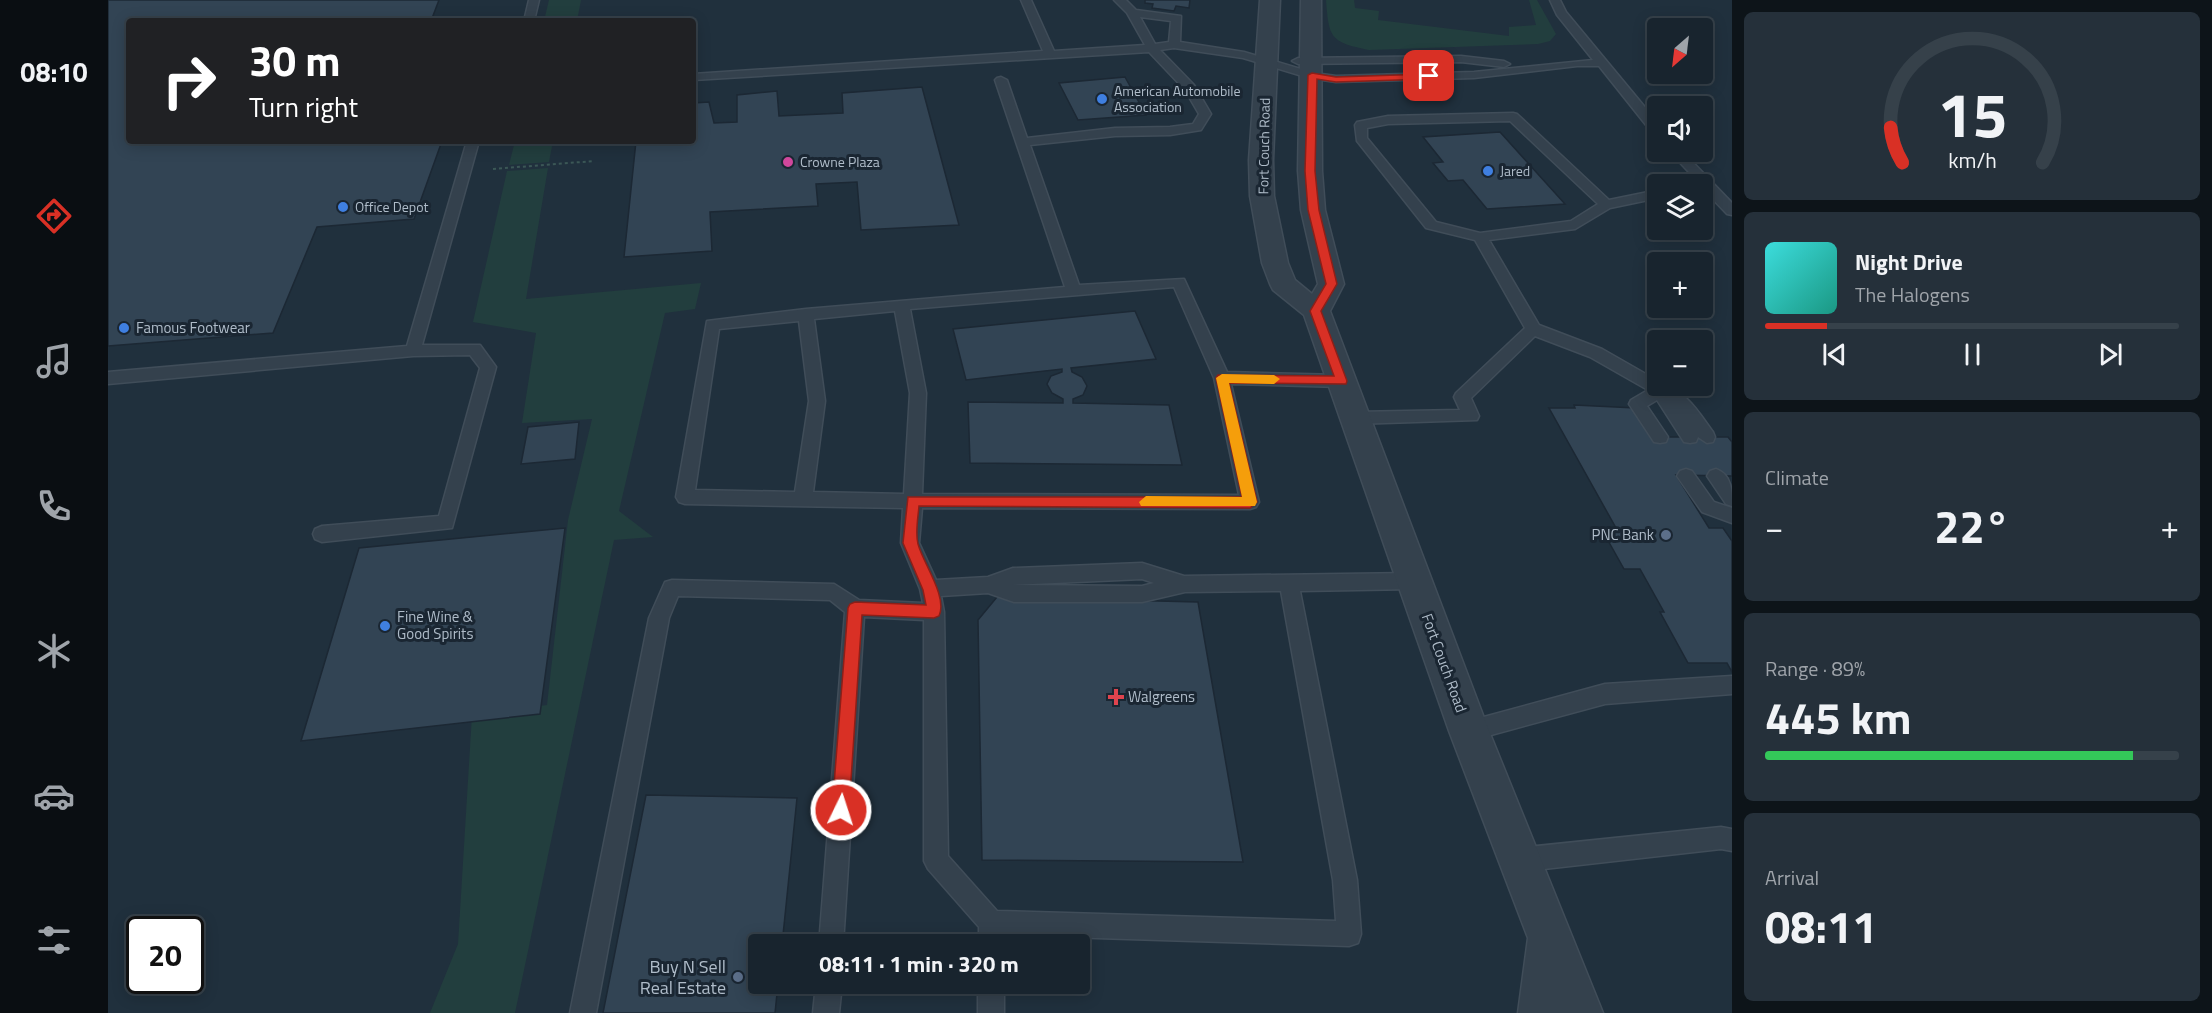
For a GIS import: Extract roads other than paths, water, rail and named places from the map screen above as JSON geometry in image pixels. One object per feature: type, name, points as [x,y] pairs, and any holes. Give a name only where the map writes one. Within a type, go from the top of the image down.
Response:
[{"type":"street","name":"Fort Couch Road","points":[[1270,0],[1261,160],[1262,195],[1275,263],[1283,284],[1316,311],[1469,731],[1549,940],[1580,1013]]},
{"type":"street","points":[[1311,0],[1310,171],[1313,210],[1331,284],[1316,311]]},
{"type":"street","points":[[1541,1013],[1549,940]]},
{"type":"lane","points":[[530,18],[534,0]]},
{"type":"lane","points":[[1026,0],[1050,54]]},
{"type":"lane","points":[[1127,5],[1142,0]]},
{"type":"lane","points":[[1555,0],[1561,14],[1647,118]]},
{"type":"lane","points":[[1127,5],[1177,18],[1174,45]]},
{"type":"lane","points":[[1023,142],[1115,132],[1170,131],[1197,127],[1205,114],[1201,100],[1152,48],[1127,5]]},
{"type":"lane","points":[[696,77],[1174,45],[1312,68],[1461,59],[1530,67]]},
{"type":"lane","points":[[1312,68],[1336,79],[1362,79],[1474,75],[1530,67],[1602,63]]},
{"type":"lane","points":[[1001,80],[1074,291]]},
{"type":"lane","points":[[1606,206],[1513,117],[1388,120],[1361,125],[1361,138],[1431,225],[1480,237],[1575,225],[1606,206],[1647,197]]},
{"type":"lane","points":[[413,351],[472,144]]},
{"type":"lane","points":[[1685,162],[1695,174]]},
{"type":"lane","points":[[1713,193],[1732,211]]},
{"type":"lane","points":[[1480,237],[1533,329],[1596,353],[1647,384]]},
{"type":"lane","points":[[1179,282],[1222,378],[1250,502],[912,501],[685,497],[712,325],[902,305],[1179,282]]},
{"type":"lane","points":[[902,305],[918,393],[910,543],[930,590],[934,612],[936,861],[991,934]]},
{"type":"lane","points":[[803,499],[817,400],[806,314]]},
{"type":"lane","points":[[1354,418],[1472,416],[1462,397],[1533,329]]},
{"type":"lane","points":[[108,378],[413,351],[474,349],[488,367],[446,523],[322,534]]},
{"type":"lane","points":[[1222,378],[1341,381]]},
{"type":"lane","points":[[1659,391],[1683,403],[1690,437],[1652,404],[1659,391]]},
{"type":"lane","points":[[1732,499],[1701,476],[1708,507],[1732,515]]},
{"type":"lane","points":[[930,590],[988,585],[1014,594],[1142,594],[1185,584],[1414,581]]},
{"type":"lane","points":[[1090,934],[1349,934],[1345,879],[1289,582]]},
{"type":"lane","points":[[583,1013],[659,618],[672,588],[834,592],[855,608],[934,612]]},
{"type":"lane","points":[[832,934],[855,608]]},
{"type":"lane","points":[[1469,731],[1605,694],[1732,685]]},
{"type":"lane","points":[[1518,860],[1675,845],[1728,836]]},
{"type":"lane","points":[[826,1013],[827,994]]},
{"type":"lane","points":[[991,994],[991,1013]]},
{"type":"place","name":"American Automobile Association","points":[[1102,99]]},
{"type":"place","name":"Crowne Plaza","points":[[788,162]]},
{"type":"place","name":"Jared","points":[[1488,171]]},
{"type":"place","name":"Office Depot","points":[[343,207]]},
{"type":"place","name":"Famous Footwear","points":[[124,328]]},
{"type":"place","name":"PNC Bank","points":[[1666,535]]},
{"type":"place","name":"Fine Wine & Good Spirits","points":[[385,626]]},
{"type":"place","name":"Walgreens","points":[[1116,697]]},
{"type":"place","name":"Buy N Sell Real Estate","points":[[738,977]]}]
